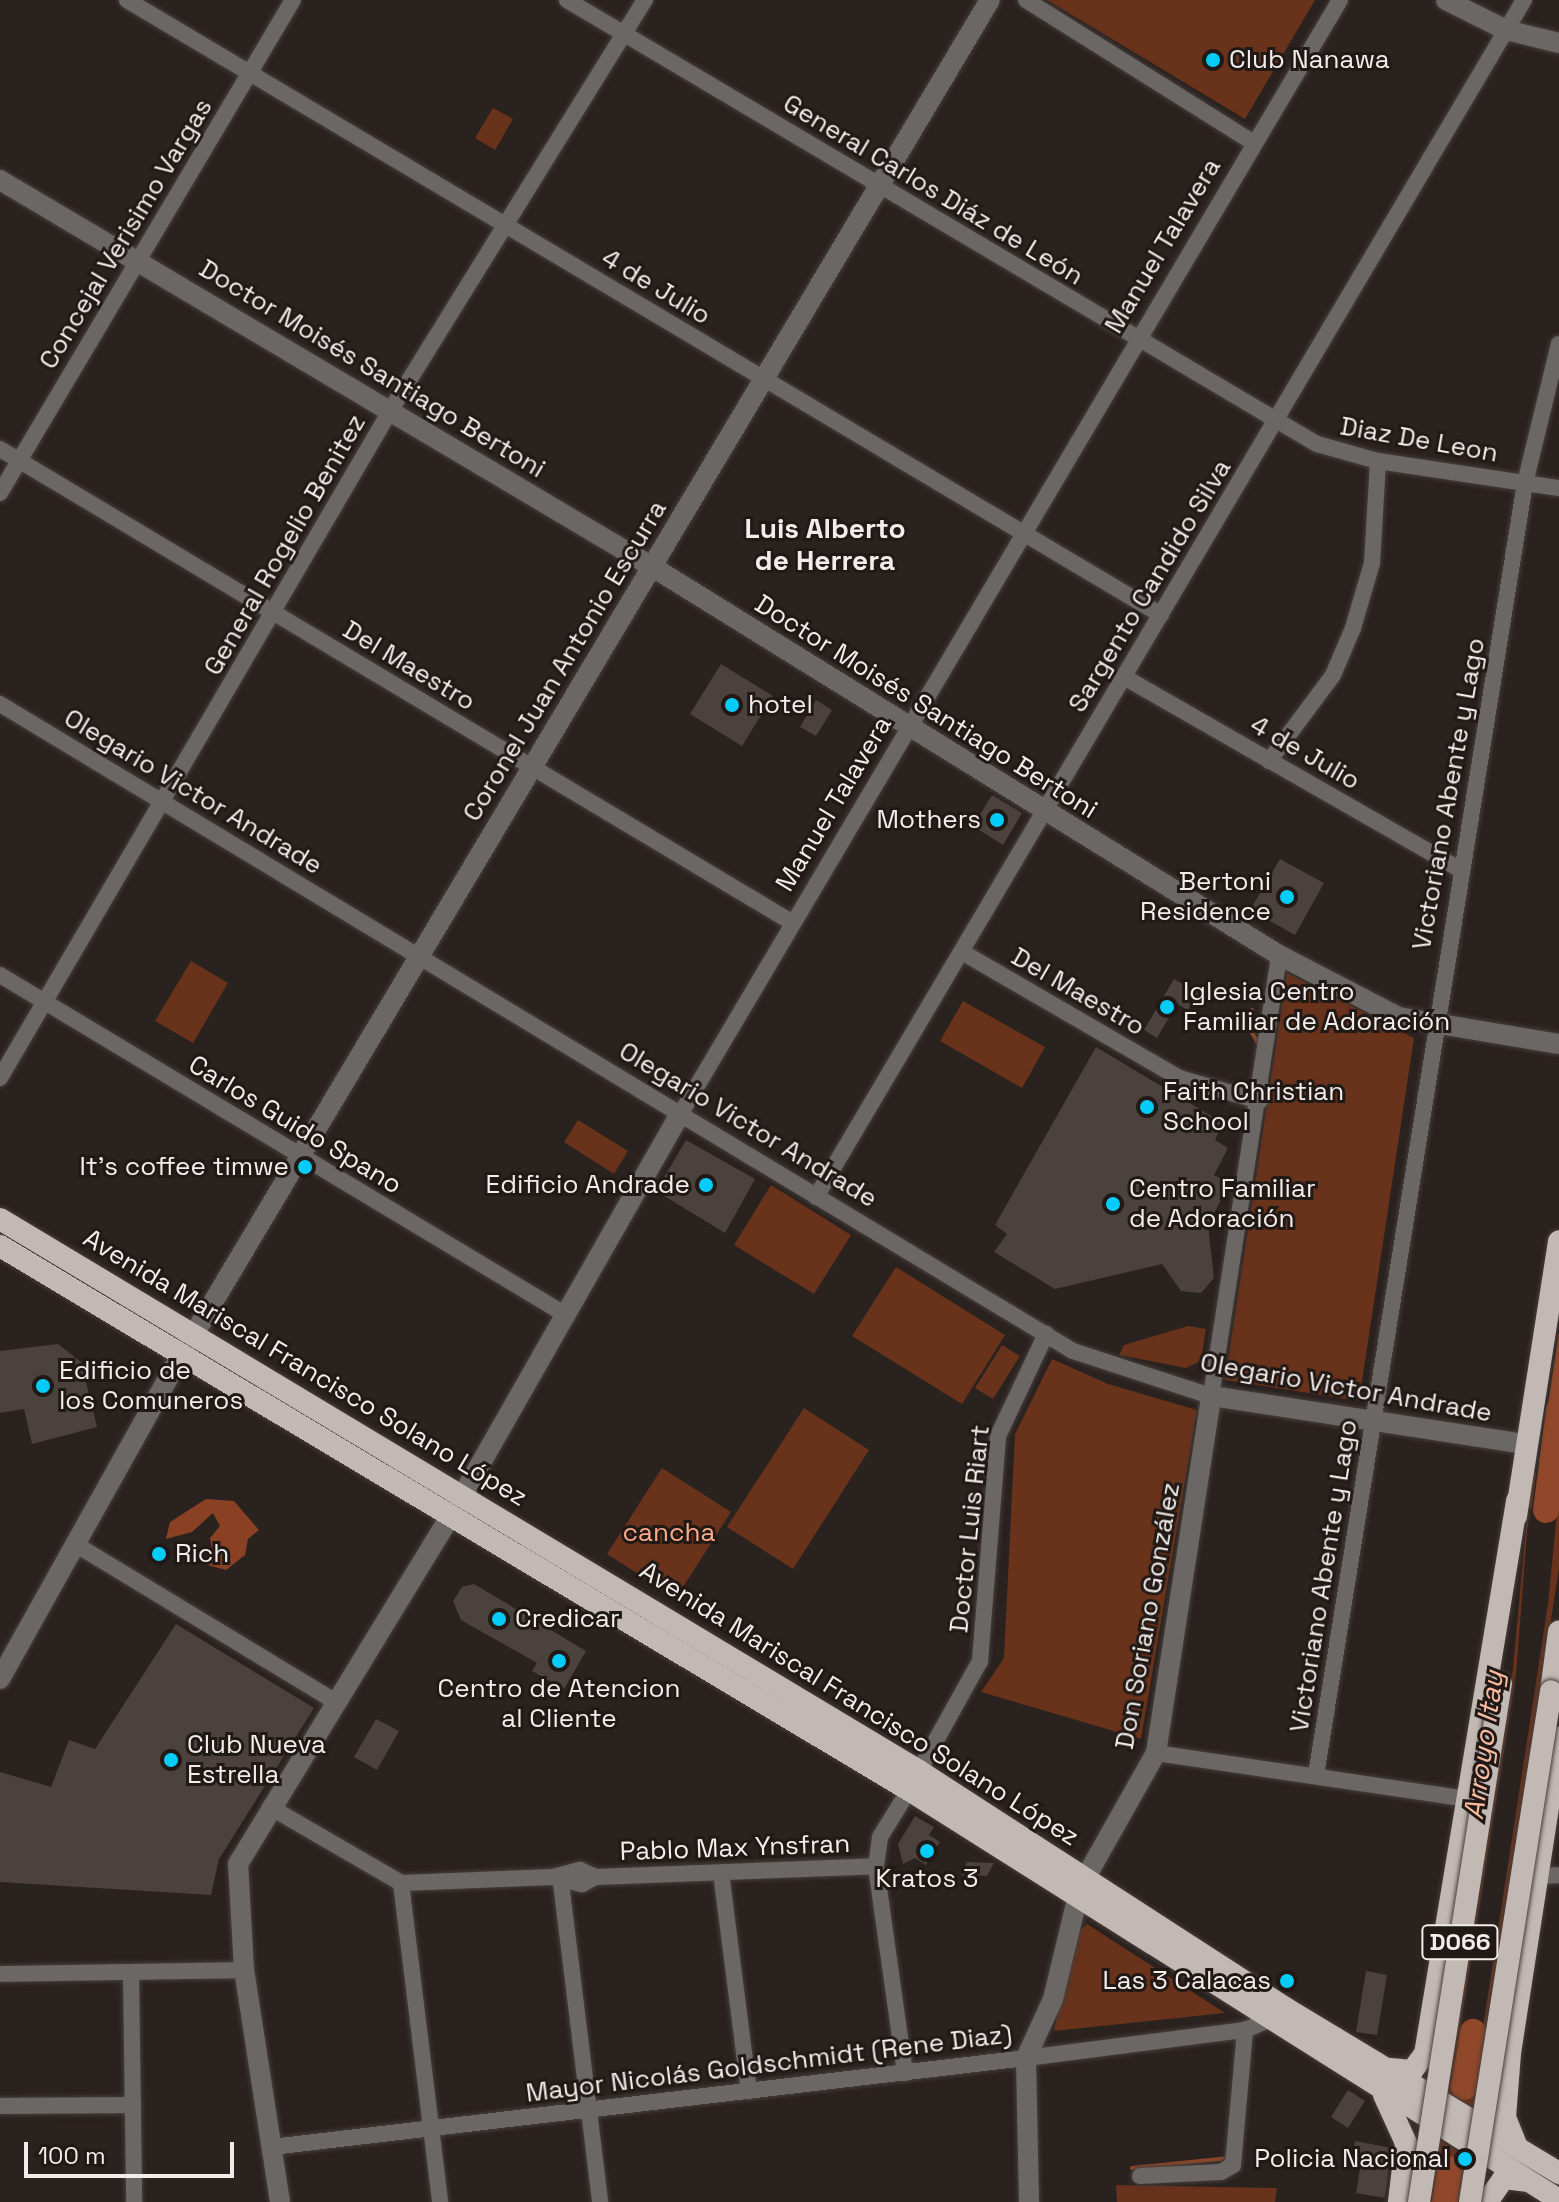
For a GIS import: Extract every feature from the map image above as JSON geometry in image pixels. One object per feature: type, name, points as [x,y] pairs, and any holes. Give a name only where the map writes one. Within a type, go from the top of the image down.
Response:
[{"type":"highway","name":"Avenida Mariscal Francisco Solano López","points":[[0,1219],[188,1347]]},
{"type":"highway","name":"D066","points":[[1419,2202],[1501,1683],[1517,1501],[1559,1241]]},
{"type":"highway","name":"Avenida Mariscal Francisco Solano López","points":[[0,1246],[188,1347],[456,1502],[914,1780],[1082,1887],[1559,2173]]},
{"type":"highway","points":[[1385,2067],[1412,2071],[1425,2054],[1517,1501]]},
{"type":"highway","name":"D066","points":[[1470,2202],[1559,1632]]},
{"type":"highway","points":[[1524,2153],[1510,2141],[1505,2117],[1535,1876],[1559,1738]]},
{"type":"highway","name":"Avenida Mariscal Francisco Solano López","points":[[1082,1887],[1269,2020],[1383,2094],[1559,2200]]},
{"type":"highway","points":[[1383,2094],[1406,2143],[1399,2202]]},
{"type":"highway","points":[[1487,2202],[1504,2178],[1530,2182]]},
{"type":"street","name":"4 de Julio","points":[[127,0],[1161,615]]},
{"type":"street","name":"Concejal Verisimo Vargas","points":[[0,493],[293,0]]},
{"type":"street","name":"General Carlos Diáz de León","points":[[567,0],[1275,421]]},
{"type":"street","name":"General Rogelio Benitez","points":[[0,1078],[165,806],[273,611],[390,411],[503,224],[645,0]]},
{"type":"street","name":"Coronel Juan Antonio Escurra","points":[[0,1679],[188,1347],[303,1158],[416,959],[534,770],[874,185],[990,0]]},
{"type":"street","points":[[1026,0],[1254,143]]},
{"type":"street","name":"Manuel Talavera","points":[[280,2202],[244,1970],[238,1864],[456,1502],[681,1113],[1340,0]]},
{"type":"street","points":[[1446,0],[1506,30],[1559,43]]},
{"type":"street","name":"Sargento Candido Silva","points":[[816,1197],[1524,0]]},
{"type":"street","name":"Doctor Moisés Santiago Bertoni","points":[[0,180],[651,566],[1043,812],[1279,955],[1398,1017],[1559,1044]]},
{"type":"street","name":"Victoriano Abente y Lago","points":[[1316,1775],[1433,1025],[1525,483],[1559,344]]},
{"type":"street","name":"Diaz De Leon","points":[[1275,421],[1317,444],[1378,461],[1559,488]]},
{"type":"street","name":"Del Maestro","points":[[0,449],[793,923]]},
{"type":"street","points":[[1269,761],[1333,675],[1353,628],[1372,563],[1378,461]]},
{"type":"street","name":"4 de Julio","points":[[1124,677],[1461,870]]},
{"type":"street","name":"Olegario Victor Andrade","points":[[0,704],[416,959],[681,1113],[1046,1334],[1106,1364],[1211,1396],[1525,1444]]},
{"type":"street","name":"Del Maestro","points":[[962,952],[1179,1078],[1260,1101]]},
{"type":"street","points":[[1211,1396],[1260,1101],[1279,955]]},
{"type":"street","name":"Carlos Guido Spano","points":[[0,975],[566,1315]]},
{"type":"street","name":"Doctor Luis Riart","points":[[876,1866],[880,1837],[980,1661],[998,1436],[1046,1334]]},
{"type":"street","name":"Don Soriano González","points":[[1026,2058],[1053,1999],[1082,1887],[1156,1753],[1211,1396]]},
{"type":"street","points":[[75,1544],[336,1702]]},
{"type":"street","points":[[1156,1753],[1466,1799]]},
{"type":"street","points":[[270,1807],[401,1883],[557,1880],[600,2202]]},
{"type":"street","points":[[876,1866],[905,2073]]},
{"type":"street","name":"Pablo Max Ynsfran","points":[[557,1880],[580,1870],[596,1877],[876,1866]]},
{"type":"street","points":[[721,1873],[749,2091]]},
{"type":"street","points":[[1535,1876],[1559,1875]]},
{"type":"street","points":[[401,1883],[440,2202]]},
{"type":"street","points":[[0,1974],[244,1970]]},
{"type":"street","points":[[131,1973],[134,2202]]},
{"type":"street","name":"Mayor Nicolás Goldschmidt (Rene Diaz)","points":[[272,2147],[1026,2058],[1245,2030],[1269,2020]]},
{"type":"street","points":[[1140,2176],[1221,2172],[1233,2165],[1245,2030]]},
{"type":"street","points":[[1026,2058],[1029,2202]]},
{"type":"street","points":[[0,2106],[133,2105]]},
{"type":"green space","name":"Club Nanawa","points":[[1047,0],[1315,0],[1245,119]]},
{"type":"green space","points":[[493,108],[513,119],[495,150],[475,138]]},
{"type":"green space","points":[[191,961],[228,983],[193,1043],[155,1021]]},
{"type":"green space","points":[[1287,973],[1414,1038],[1359,1401],[1225,1380]]},
{"type":"green space","points":[[963,1001],[1045,1047],[1022,1088],[940,1041]]},
{"type":"green space","points":[[578,1120],[628,1151],[614,1174],[564,1142]]},
{"type":"green space","points":[[771,1185],[851,1235],[814,1294],[734,1245]]},
{"type":"green space","points":[[896,1267],[1005,1335],[962,1404],[852,1336]]},
{"type":"green space","points":[[1188,1326],[1206,1329],[1201,1361],[1186,1368],[1119,1355],[1124,1345]]},
{"type":"green space","points":[[1002,1345],[1020,1356],[993,1399],[975,1388]]},
{"type":"green space","points":[[1052,1359],[1108,1384],[1197,1410],[1141,1739],[981,1692],[1004,1658],[1015,1434]]},
{"type":"green space","points":[[804,1408],[869,1450],[793,1569],[727,1527]]},
{"type":"green space","name":"cancha","points":[[662,1468],[731,1512],[676,1598],[607,1554]]},
{"type":"green space","points":[[1531,1472],[1536,1472],[1530,1522],[1551,1533],[1559,1480],[1559,1568],[1474,2113],[1447,2095],[1513,1669]]},
{"type":"green space","points":[[1087,1924],[1225,2013],[1054,2031],[1073,1937]]},
{"type":"green space","points":[[1439,2139],[1468,2157],[1461,2202],[1430,2202]]},
{"type":"green space","points":[[1116,2185],[1277,2188],[1275,2202],[1117,2202]]},
{"type":"shaded area","points":[[1559,1332],[1559,1465],[1539,1463]]},
{"type":"shaded area","points":[[206,1499],[234,1501],[259,1530],[248,1539],[245,1555],[226,1570],[204,1564],[212,1551],[210,1538],[220,1526],[213,1513],[192,1532],[166,1539],[170,1522]]},
{"type":"pier","points":[[1529,1508],[1557,1513],[1548,1604],[1476,2073],[1455,2060],[1516,1674]]},
{"type":"building","name":"hotel","points":[[721,664],[773,696],[742,746],[690,714]]},
{"type":"building","points":[[816,700],[832,710],[816,736],[800,727]]},
{"type":"building","name":"Mothers","points":[[992,795],[1022,813],[1003,845],[973,826]]},
{"type":"building","name":"Bertoni Residence","points":[[1280,859],[1324,883],[1295,935],[1250,910]]},
{"type":"building","name":"Iglesia Centro Familiar de Adoración","points":[[1174,979],[1198,993],[1188,1010],[1177,1004],[1157,1038],[1144,1030]]},
{"type":"building","name":"Centro Familiar de Adoración","points":[[1096,1047],[1223,1123],[1215,1140],[1228,1148],[1214,1175],[1229,1184],[1208,1225],[1214,1278],[1201,1293],[1181,1291],[1162,1264],[1055,1289],[994,1252],[1007,1234],[995,1225]]},
{"type":"building","name":"Edificio Andrade","points":[[686,1140],[755,1179],[725,1233],[656,1191]]},
{"type":"building","name":"Edificio de los Comuneros","points":[[58,1344],[81,1362],[97,1427],[32,1444],[24,1409],[0,1413],[0,1351]]},
{"type":"building","name":"Credicar","points":[[474,1584],[586,1651],[564,1689],[532,1671],[537,1663],[461,1620],[453,1601],[462,1587]]},
{"type":"building","name":"Club Nueva Estrella","points":[[176,1624],[314,1708],[219,1859],[211,1895],[0,1882],[0,1772],[51,1787],[69,1740],[95,1749]]},
{"type":"building","points":[[376,1719],[399,1731],[377,1770],[354,1757]]},
{"type":"building","points":[[915,1816],[934,1827],[929,1835],[940,1842],[926,1865],[915,1858],[903,1864],[898,1844]]},
{"type":"building","points":[[967,1862],[994,1863],[987,1876],[961,1875]]},
{"type":"building","points":[[1366,1971],[1387,1975],[1377,2035],[1356,2032]]},
{"type":"building","points":[[1348,2090],[1365,2101],[1348,2128],[1331,2117]]},
{"type":"building","points":[[1355,2141],[1391,2148],[1385,2198],[1356,2193],[1361,2162],[1352,2160]]},
{"type":"waterway","points":[[1252,1010],[1253,1027]]},
{"type":"waterway","points":[[1230,1029],[1247,1024],[1258,1043]]},
{"type":"waterway","name":"Arroyo Itay","points":[[1546,1510],[1559,1410]]},
{"type":"waterway","name":"Arroyo Itay","points":[[1464,2087],[1473,2032]]},
{"type":"waterway","points":[[1132,2168],[1229,2158]]},
{"type":"waterway","name":"Arroyo Itay","points":[[1445,2202],[1450,2169]]},
{"type":"place","name":"Club Nanawa","points":[[1213,60]]},
{"type":"place","name":"hotel","points":[[732,705]]},
{"type":"place","name":"Mothers","points":[[997,820]]},
{"type":"place","name":"Bertoni Residence","points":[[1287,897]]},
{"type":"place","name":"Iglesia Centro Familiar de Adoración","points":[[1167,1007]]},
{"type":"place","name":"Faith Christian School","points":[[1147,1107]]},
{"type":"place","name":"It's coffee timwe","points":[[305,1167]]},
{"type":"place","name":"Edificio Andrade","points":[[706,1185]]},
{"type":"place","name":"Centro Familiar de Adoración","points":[[1113,1204]]},
{"type":"place","name":"Edificio de los Comuneros","points":[[43,1386]]},
{"type":"place","name":"Rich","points":[[159,1554]]},
{"type":"place","name":"Credicar","points":[[499,1619]]},
{"type":"place","name":"Centro de Atencion al Cliente","points":[[559,1661]]},
{"type":"place","name":"Club Nueva Estrella","points":[[171,1760]]},
{"type":"place","name":"Kratos 3","points":[[927,1851]]},
{"type":"place","name":"Las 3 Calacas","points":[[1287,1981]]},
{"type":"place","name":"Policia Nacional","points":[[1465,2159]]},
{"type":"district","name":"Luis Alberto de Herrera","points":[[825,544]]}]
